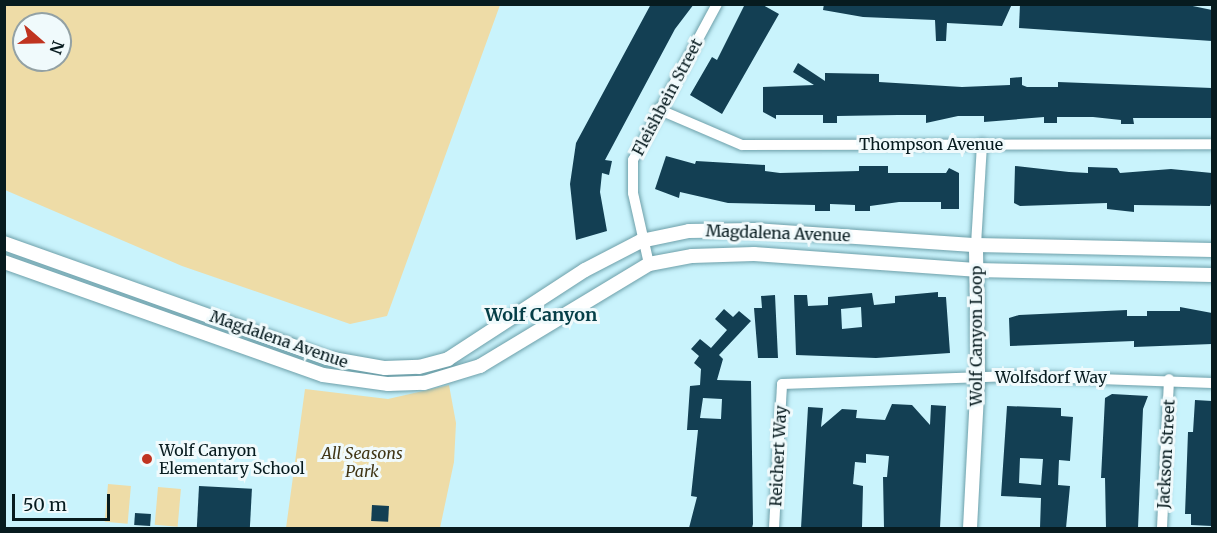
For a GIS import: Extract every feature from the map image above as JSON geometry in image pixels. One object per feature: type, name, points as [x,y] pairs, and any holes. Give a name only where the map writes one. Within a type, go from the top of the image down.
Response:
[{"type":"street","name":"Fleishbein Street","points":[[650,264],[641,241],[633,193],[633,160],[658,109],[717,4]]},
{"type":"street","name":"Thompson Avenue","points":[[658,109],[742,145],[1212,144]]},
{"type":"street","name":"Wolf Canyon Loop","points":[[970,528],[978,377],[975,270],[982,143]]},
{"type":"street","name":"Magdalena Avenue","points":[[4,243],[327,358],[385,368],[419,367],[447,359],[585,270],[641,241],[689,231],[754,230],[976,245],[1212,250]]},
{"type":"street","name":"Magdalena Avenue","points":[[4,262],[323,375],[388,384],[424,383],[480,366],[650,264],[692,256],[754,254],[975,270],[1212,275]]},
{"type":"street","name":"Wolfsdorf Way","points":[[782,384],[978,377],[1169,379],[1212,383]]},
{"type":"street","name":"Jackson Street","points":[[1162,528],[1169,379]]},
{"type":"street","name":"Reichert Way","points":[[774,528],[782,384]]},
{"type":"green space","points":[[5,4],[500,5],[387,316],[350,324],[182,266],[5,190]]},
{"type":"green space","name":"All Seasons Park","points":[[449,385],[456,423],[454,462],[440,528],[286,528],[305,389],[388,399]]},
{"type":"green space","points":[[108,484],[131,486],[128,524],[105,522]]},
{"type":"green space","points":[[158,487],[181,489],[178,527],[155,525]]},
{"type":"building","points":[[651,4],[694,4],[675,29],[605,160],[612,161],[609,175],[602,173],[600,192],[607,231],[576,240],[570,184],[576,143]]},
{"type":"building","points":[[745,4],[761,4],[779,14],[722,114],[690,95],[712,57],[717,60]]},
{"type":"building","points":[[824,4],[1012,4],[1002,26],[947,23],[946,41],[936,41],[935,20],[863,17],[823,10]]},
{"type":"building","points":[[1020,4],[1183,4],[1212,10],[1212,41],[1019,28]]},
{"type":"building","points":[[798,63],[825,81],[825,73],[879,74],[879,82],[962,87],[1010,85],[1010,78],[1022,77],[1022,85],[1027,87],[1058,87],[1058,82],[1212,88],[1212,118],[1133,118],[1134,124],[1121,124],[1121,120],[1093,117],[1057,117],[1057,123],[1044,123],[1044,117],[984,122],[984,116],[958,116],[926,123],[926,115],[898,115],[837,116],[837,123],[823,123],[823,115],[776,115],[776,119],[763,112],[763,87],[814,85],[793,72]]},
{"type":"building","points":[[666,156],[695,164],[696,161],[765,165],[765,171],[780,173],[859,171],[859,166],[888,166],[888,173],[946,173],[949,168],[959,173],[959,209],[941,209],[941,202],[899,202],[870,206],[870,211],[855,211],[855,205],[830,204],[830,211],[815,211],[815,205],[728,203],[680,192],[679,198],[655,189]]},
{"type":"building","points":[[1015,166],[1088,173],[1088,167],[1117,168],[1120,173],[1171,169],[1212,173],[1212,201],[1210,206],[1134,205],[1134,212],[1107,209],[1107,203],[1020,206],[1014,203]]},
{"type":"building","points":[[938,292],[938,297],[946,297],[950,353],[876,358],[796,355],[794,295],[807,295],[808,306],[828,305],[828,297],[872,293],[874,305],[895,303],[895,296]],"holes":[[[861,307],[862,327],[842,329],[841,309]]]},
{"type":"building","points":[[775,295],[778,358],[758,358],[754,308],[762,308],[761,296]]},
{"type":"building","points":[[1180,307],[1212,313],[1212,344],[1134,347],[1134,341],[1010,346],[1009,318],[1019,315],[1127,310],[1127,316],[1147,316],[1147,311],[1180,311]]},
{"type":"building","points":[[724,309],[733,317],[739,311],[751,321],[719,355],[723,359],[717,380],[751,381],[752,528],[689,528],[697,497],[691,496],[698,430],[687,430],[690,386],[700,385],[701,369],[694,363],[699,356],[691,349],[700,339],[711,348],[727,330],[715,319]],"holes":[[[703,398],[722,399],[721,419],[700,418]]]},
{"type":"building","points":[[1112,394],[1148,396],[1143,409],[1138,528],[1106,528],[1105,478],[1101,478],[1105,398]]},
{"type":"building","points":[[1195,400],[1212,401],[1212,526],[1191,525],[1191,514],[1185,514],[1188,432],[1193,432]]},
{"type":"building","points":[[892,404],[912,405],[930,425],[931,405],[946,406],[940,528],[884,528],[883,477],[887,477],[889,456],[866,454],[866,463],[855,462],[853,484],[863,486],[862,528],[801,528],[808,407],[823,408],[821,427],[842,409],[857,410],[856,418],[885,420]]},
{"type":"building","points":[[1007,406],[1061,408],[1061,416],[1073,417],[1070,461],[1059,460],[1058,485],[1070,486],[1066,528],[1040,528],[1041,498],[1001,496]],"holes":[[[1020,458],[1043,459],[1041,485],[1019,483]]]},
{"type":"building","points":[[199,486],[252,489],[250,528],[197,528]]},
{"type":"building","points":[[372,505],[389,506],[388,522],[371,521]]},
{"type":"building","points":[[135,513],[151,514],[150,526],[134,525]]},
{"type":"place","name":"Wolf Canyon Elementary School","points":[[147,459]]},
{"type":"district","name":"Wolf Canyon","points":[[541,315]]}]
